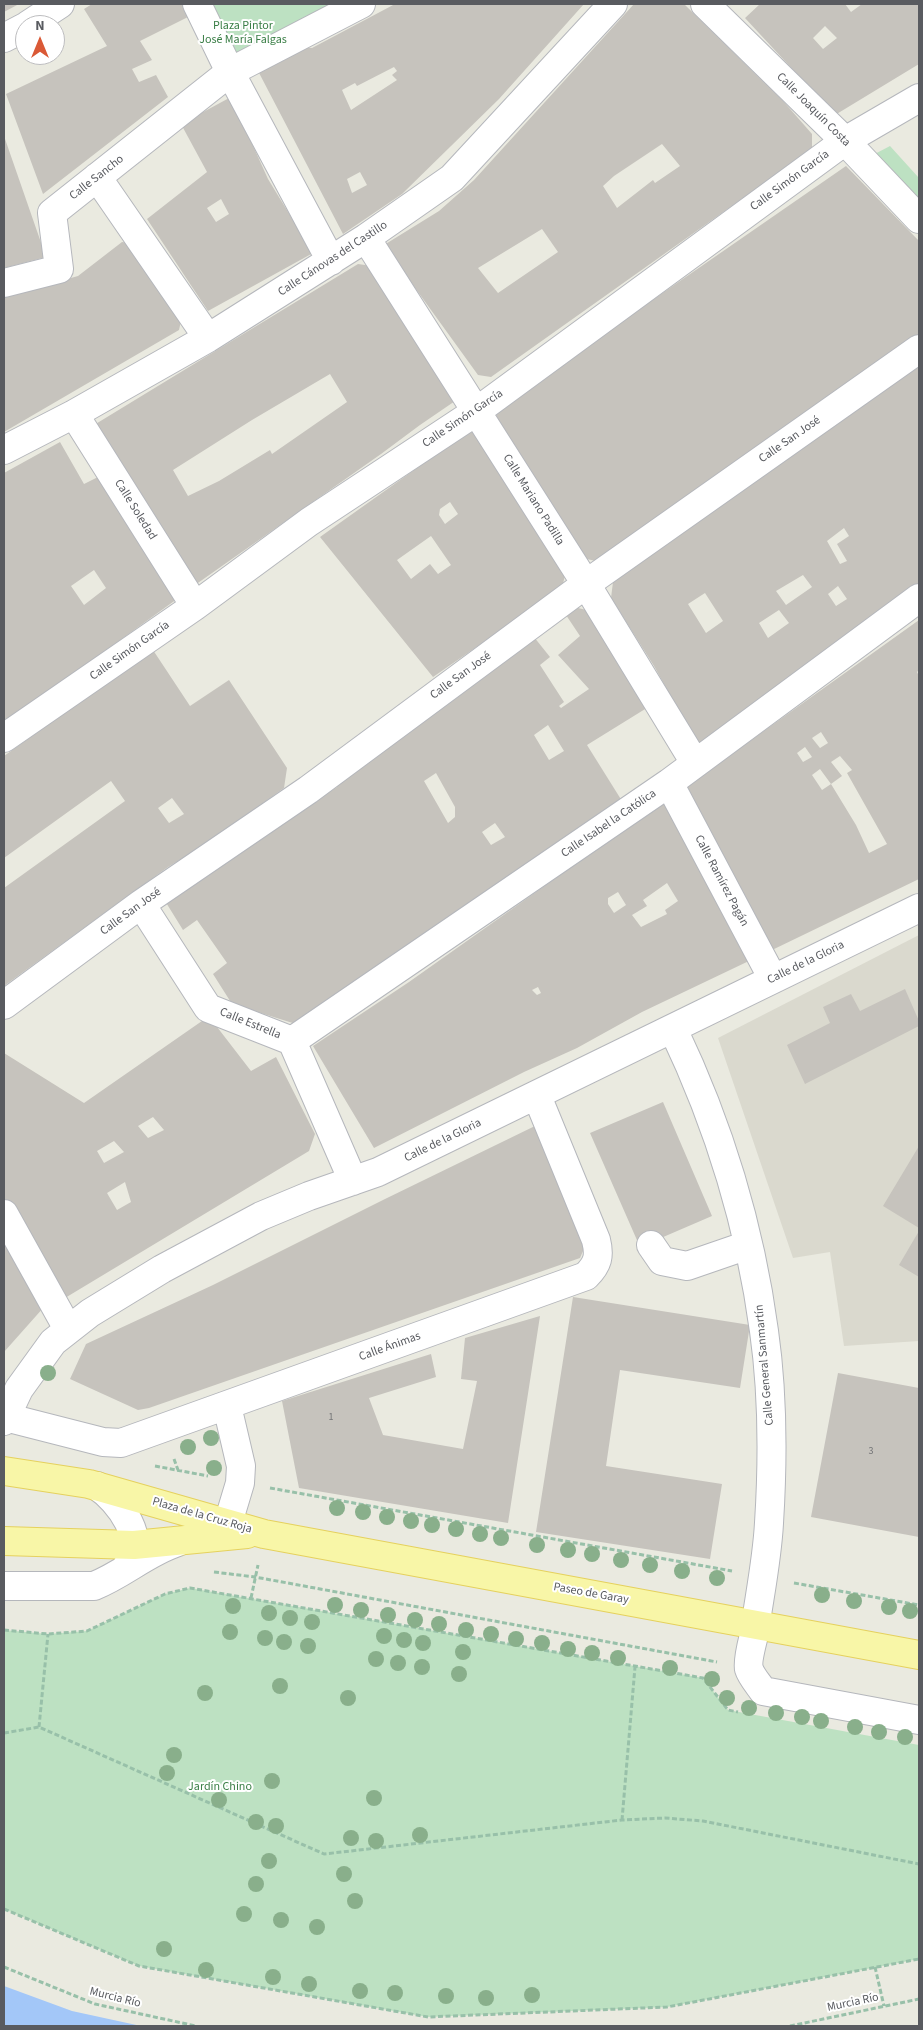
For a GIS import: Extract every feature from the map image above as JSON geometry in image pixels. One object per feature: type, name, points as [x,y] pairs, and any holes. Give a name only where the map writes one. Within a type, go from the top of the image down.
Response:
[{"type":"main road","name":"Plaza de la Cruz Roja","points":[[4,1471],[59,1478],[97,1486],[228,1522],[264,1534]]},
{"type":"main road","name":"Plaza de la Cruz Roja","points":[[4,1541],[134,1544],[264,1534]]},
{"type":"main road","name":"Paseo de Garay","points":[[264,1534],[919,1655]]},
{"type":"street","points":[[43,15],[60,4]]},
{"type":"street","points":[[196,4],[230,72],[331,261]]},
{"type":"street","points":[[230,72],[360,4]]},
{"type":"street","name":"Calle Cánovas del Castillo","points":[[4,450],[74,414],[208,338],[331,261],[452,178],[613,4]]},
{"type":"street","name":"Calle Joaquín Costa","points":[[705,4],[845,141],[919,219]]},
{"type":"street","points":[[4,38],[15,32]]},
{"type":"street","name":"Calle Sancho","points":[[4,282],[59,269],[52,213],[230,72]]},
{"type":"street","name":"Calle Simón García","points":[[4,738],[195,606],[308,522],[477,411],[845,141],[919,98]]},
{"type":"street","points":[[98,177],[208,338]]},
{"type":"street","name":"Calle Mariano Padilla","points":[[366,238],[586,584],[695,763]]},
{"type":"street","name":"Calle San José","points":[[4,1004],[140,904],[308,790],[586,584],[919,349]]},
{"type":"street","name":"Calle Soledad","points":[[74,414],[195,606]]},
{"type":"street","name":"Calle Isabel la Católica","points":[[292,1041],[669,783],[919,598]]},
{"type":"street","name":"Calle Ramírez Pagán","points":[[669,783],[773,979]]},
{"type":"street","name":"Calle Estrella","points":[[140,904],[208,1008],[292,1041],[353,1181]]},
{"type":"street","name":"Calle de la Gloria","points":[[4,1419],[13,1399],[53,1342],[90,1313],[203,1246],[261,1216],[308,1196],[378,1172],[919,908]]},
{"type":"street","name":"Calle General Sanmartín","points":[[674,1028],[722,1150],[748,1245],[761,1308],[769,1386],[771,1482],[769,1526],[763,1577],[748,1668]]},
{"type":"street","name":"Calle Ánimas","points":[[4,1419],[108,1443],[121,1443],[586,1276],[595,1268],[599,1259],[596,1240],[537,1096]]},
{"type":"street","points":[[4,1214],[68,1329]]},
{"type":"street","points":[[651,1246],[662,1261],[687,1266],[748,1245]]},
{"type":"street","points":[[227,1406],[241,1466],[240,1483],[228,1522]]},
{"type":"street","points":[[97,1486],[108,1492],[121,1508],[130,1527],[134,1544],[130,1562],[124,1569]]},
{"type":"street","points":[[4,1586],[86,1587],[106,1581],[163,1548],[187,1540]]},
{"type":"street","points":[[748,1668],[763,1692],[919,1720]]},
{"type":"path","points":[[164,1428],[178,1470],[240,1483],[919,1606]]},
{"type":"path","points":[[211,1572],[255,1577],[748,1668]]},
{"type":"path","points":[[4,1630],[48,1634],[87,1631],[165,1594],[190,1588],[703,1678],[728,1710],[748,1713]]},
{"type":"path","points":[[39,1727],[48,1634]]},
{"type":"path","points":[[622,1820],[636,1667]]},
{"type":"path","points":[[4,1733],[39,1727],[324,1854],[622,1820],[665,1818],[703,1821],[919,1864]]},
{"type":"path","points":[[4,1909],[139,1966],[428,2017],[667,2007],[919,1959]]},
{"type":"path","name":"Murcia Río","points":[[4,1967],[95,2004],[196,2026]]},
{"type":"path","points":[[875,1967],[884,2006]]},
{"type":"path","name":"Murcia Río","points":[[790,2026],[919,1999]]},
{"type":"shaded area","points":[[919,935],[919,1341],[844,1346],[830,1252],[793,1258],[718,1038]]},
{"type":"green space","name":"Plaza Pintor José María Falgas","points":[[197,4],[361,4],[230,72]]},
{"type":"green space","points":[[890,146],[919,178],[919,203],[869,157]]},
{"type":"green space","name":"Jardín Chino","points":[[190,1588],[703,1678],[728,1710],[919,1745],[919,1959],[667,2007],[428,2017],[139,1966],[4,1909],[4,1630],[48,1634],[87,1631],[165,1594]]},
{"type":"water","points":[[4,1986],[72,2011],[141,2026],[4,2026]]},
{"type":"building","points":[[4,4],[19,4],[4,12]]},
{"type":"building","points":[[92,4],[184,4],[190,16],[140,41],[152,60],[132,69],[139,82],[156,75],[168,97],[43,194],[6,94],[107,46],[84,9]]},
{"type":"building","points":[[395,4],[584,4],[499,99],[402,194],[343,234],[257,69],[301,47],[312,48]],"holes":[[[394,67],[397,71],[392,75],[397,80],[351,110],[342,90],[355,83],[357,86]],[[360,172],[367,185],[352,193],[347,179]]]},
{"type":"building","points":[[634,4],[684,4],[784,102],[812,134],[812,149],[491,377],[478,375],[384,245],[439,211],[474,180]],"holes":[[[662,144],[680,166],[655,183],[653,180],[617,208],[603,186],[614,176]],[[542,229],[558,252],[498,293],[478,268]]]},
{"type":"building","points":[[760,4],[845,4],[851,12],[862,4],[919,4],[919,64],[835,115],[745,18]],"holes":[[[825,26],[837,38],[823,49],[813,38]]]},
{"type":"building","points":[[231,97],[268,179],[313,253],[208,311],[147,219],[207,172],[181,124]],"holes":[[[221,199],[229,214],[216,222],[207,208]]]},
{"type":"building","points":[[4,136],[46,257],[4,268]]},
{"type":"building","points":[[846,166],[919,241],[919,337],[600,562],[587,559],[495,423],[498,407]]},
{"type":"building","points":[[122,242],[137,244],[183,312],[179,330],[4,432],[4,297],[78,276]]},
{"type":"building","points":[[358,264],[372,266],[458,399],[195,585],[94,425]],"holes":[[[330,374],[347,402],[272,454],[270,450],[219,481],[188,496],[173,470]]]},
{"type":"building","points":[[919,365],[919,588],[699,744],[696,742],[654,666],[611,598],[613,582]],"holes":[[[844,528],[849,536],[837,544],[847,561],[840,564],[827,541]],[[803,575],[812,587],[786,605],[776,591]],[[838,586],[847,599],[836,606],[828,594]],[[705,593],[723,621],[706,633],[688,604]],[[779,610],[789,623],[768,638],[759,623]]]},
{"type":"building","points":[[476,426],[566,571],[562,588],[433,677],[320,537]],"holes":[[[450,502],[458,514],[445,524],[439,515],[440,509]],[[431,536],[451,565],[438,574],[430,564],[411,579],[397,560]]]},
{"type":"building","points":[[60,442],[84,484],[98,477],[177,599],[4,724],[5,522],[4,473]],"holes":[[[94,570],[106,588],[84,605],[71,586]]]},
{"type":"building","points":[[578,608],[591,611],[650,706],[587,745],[622,801],[299,1025],[232,1004],[213,974],[227,963],[197,920],[183,930],[165,901],[337,787],[334,782],[534,637],[550,657],[540,665],[564,702],[559,706],[561,708],[589,689],[558,655],[580,636],[566,615]],"holes":[[[548,725],[564,751],[549,760],[534,735]],[[436,773],[455,807],[455,817],[448,823],[424,781]],[[495,823],[505,837],[491,845],[482,832]]]},
{"type":"building","points":[[919,620],[919,670],[917,672],[919,676],[919,879],[770,951],[687,786]],"holes":[[[821,732],[828,743],[820,748],[812,738]],[[805,747],[812,757],[803,762],[797,753]],[[840,756],[852,770],[847,773],[887,844],[869,853],[856,825],[831,784],[842,776],[831,762]],[[820,769],[831,784],[822,790],[812,775]]]},
{"type":"building","points":[[153,650],[190,706],[229,680],[287,768],[284,788],[206,844],[168,867],[4,986],[4,888],[125,801],[111,781],[4,858],[4,756]],"holes":[[[172,798],[184,814],[169,823],[158,808]]]},
{"type":"building","points":[[665,802],[751,960],[642,1012],[577,1048],[524,1072],[374,1148],[313,1046],[409,982]],"holes":[[[667,883],[678,901],[665,910],[667,914],[641,927],[632,915],[647,906],[643,900]],[[618,892],[626,905],[614,913],[608,904],[608,898]],[[538,987],[541,993],[537,995],[532,990]]]},
{"type":"building","points":[[905,989],[919,1021],[919,1026],[805,1084],[787,1045],[830,1023],[823,1007],[851,994],[860,1011]]},
{"type":"building","points":[[202,1021],[214,1023],[251,1071],[276,1057],[315,1134],[309,1151],[60,1301],[4,1205],[4,1053],[84,1103]],"holes":[[[153,1117],[164,1130],[148,1138],[138,1126]],[[114,1141],[124,1152],[104,1163],[97,1151]],[[125,1182],[131,1202],[117,1210],[107,1193]]]},
{"type":"building","points":[[663,1102],[712,1216],[640,1247],[590,1133]]},
{"type":"building","points":[[537,1125],[586,1244],[580,1258],[149,1408],[138,1410],[70,1379],[86,1344],[213,1285]]},
{"type":"building","points":[[919,1146],[919,1228],[883,1206]]},
{"type":"building","points":[[919,1231],[919,1277],[899,1265]]},
{"type":"building","points":[[4,1237],[44,1307],[4,1352]]},
{"type":"building","points":[[573,1297],[750,1325],[740,1388],[620,1370],[606,1466],[722,1484],[710,1559],[536,1532]]},
{"type":"building","points":[[540,1316],[508,1523],[299,1488],[282,1401],[431,1354],[436,1377],[369,1398],[383,1435],[463,1449],[477,1381],[461,1379],[465,1338]]},
{"type":"building","points":[[838,1373],[919,1388],[919,1537],[811,1517]]}]
